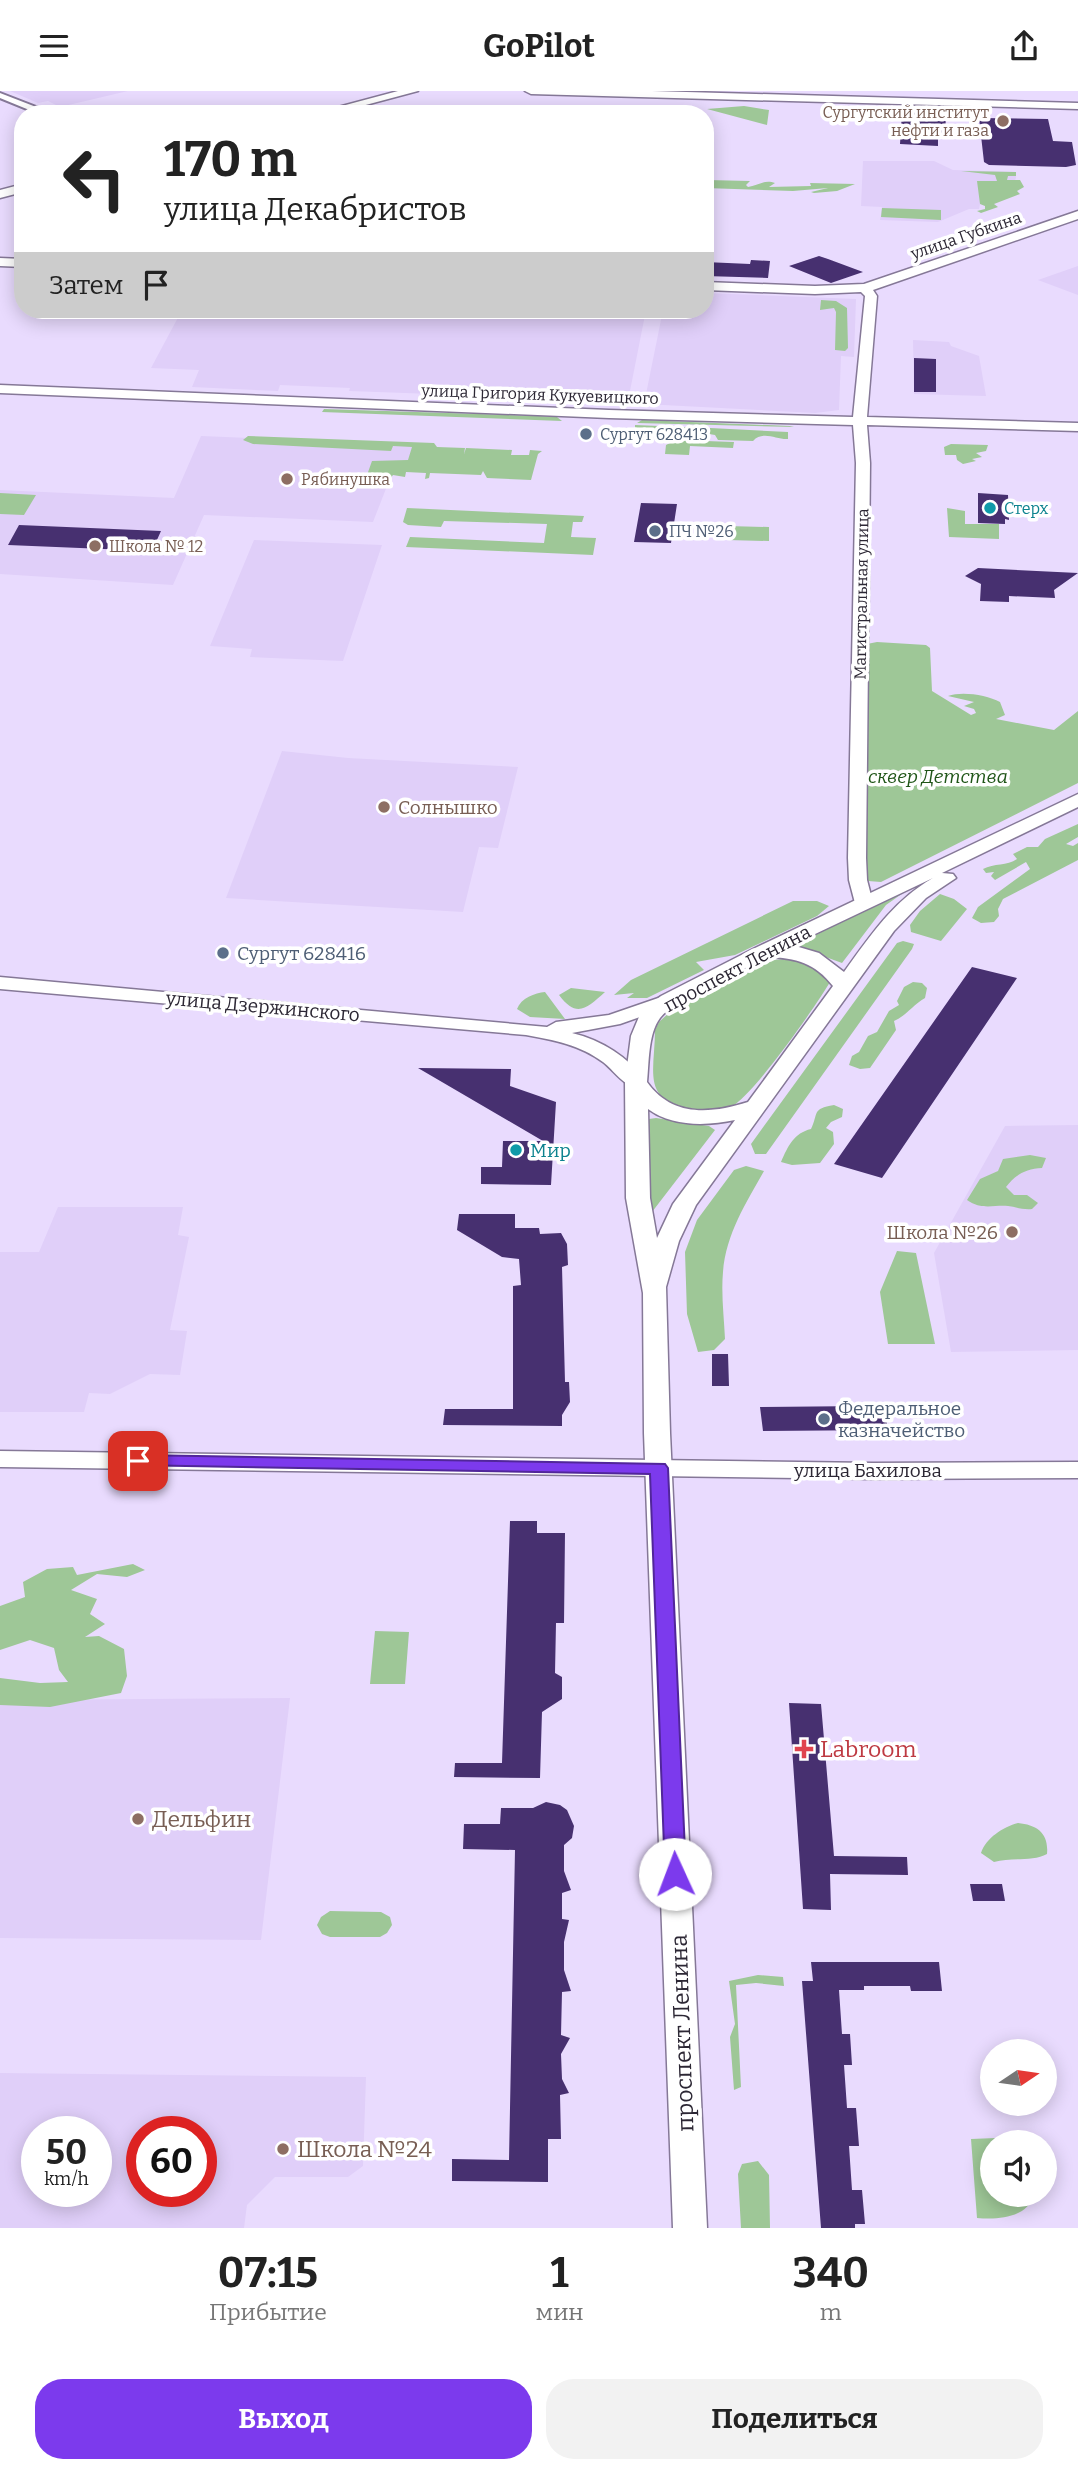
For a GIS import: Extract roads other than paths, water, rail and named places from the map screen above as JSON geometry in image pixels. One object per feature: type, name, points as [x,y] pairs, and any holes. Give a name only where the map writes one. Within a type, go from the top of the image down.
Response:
[{"type":"main road","points":[[352,105],[412,91]]},
{"type":"main road","points":[[531,91],[831,96],[1078,107]]},
{"type":"main road","points":[[346,96],[363,102]]},
{"type":"main road","name":"улица Губкина","points":[[714,286],[815,290],[865,288],[1078,215]]},
{"type":"main road","name":"Магистральная улица","points":[[864,903],[858,880],[857,858],[863,463],[859,409],[871,296],[865,288]]},
{"type":"main road","name":"улица Григория Кукуевицкого","points":[[0,389],[1078,428]]},
{"type":"main road","name":"проспект Ленина","points":[[690,2228],[659,1468],[655,1293],[638,1198],[636,1082],[642,1036],[649,1017],[668,1000],[1078,800]]},
{"type":"main road","name":"проспект Ленина","points":[[655,1293],[667,1241],[685,1204],[887,927],[919,894],[1078,811]]},
{"type":"main road","points":[[762,952],[786,950],[804,954],[828,965],[844,985]]},
{"type":"main road","name":"улица Дзержинского","points":[[0,983],[526,1029],[577,1039],[596,1046],[612,1057],[636,1082]]},
{"type":"main road","name":"улица Дзержинского","points":[[526,1029],[605,1023],[631,1017],[668,1000]]},
{"type":"main road","points":[[636,1082],[645,1098],[658,1108],[679,1115],[710,1118],[731,1116],[756,1107]]},
{"type":"main road","name":"улица Бахилова","points":[[0,1459],[659,1468],[1078,1470]]},
{"type":"street","points":[[0,95],[24,105]]},
{"type":"place","name":"Сургутский институт нефти и газа","points":[[1003,121]]},
{"type":"place","name":"Сургут 628413","points":[[586,434]]},
{"type":"place","name":"Рябинушка","points":[[287,479]]},
{"type":"place","name":"Стерх","points":[[990,508]]},
{"type":"place","name":"ПЧ №26","points":[[655,531]]},
{"type":"place","name":"Школа № 12","points":[[95,546]]},
{"type":"place","name":"Солнышко","points":[[384,807]]},
{"type":"place","name":"Сургут 628416","points":[[223,953]]},
{"type":"place","name":"Мир","points":[[516,1150]]},
{"type":"place","name":"Школа №26","points":[[1012,1232]]},
{"type":"place","name":"Федеральное казначейство","points":[[824,1419]]},
{"type":"place","name":"Labroom","points":[[804,1749]]},
{"type":"place","name":"Дельфин","points":[[138,1819]]},
{"type":"place","name":"Школа №24","points":[[283,2149]]},
{"type":"park label","name":"сквер Детства","points":[[938,776]]}]
